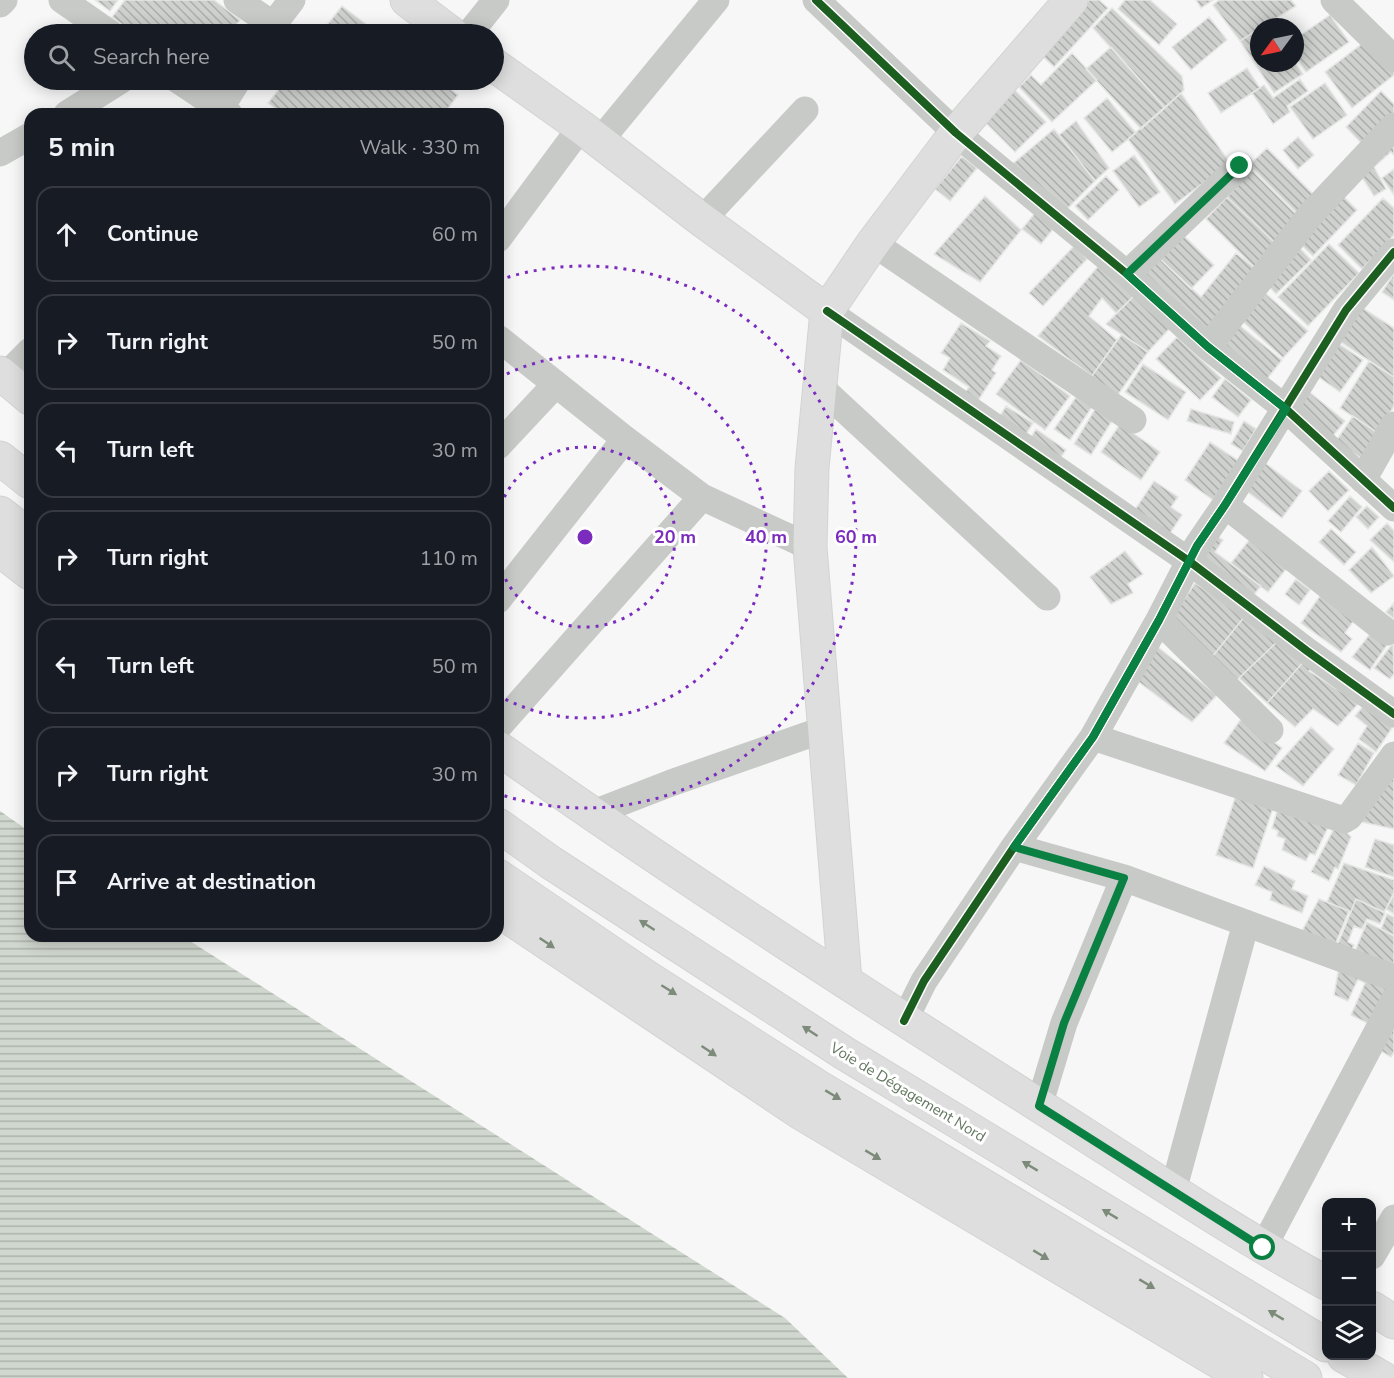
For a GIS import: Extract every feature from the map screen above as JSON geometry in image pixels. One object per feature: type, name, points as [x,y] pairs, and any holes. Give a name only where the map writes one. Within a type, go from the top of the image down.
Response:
[{"type":"main road","points":[[407,0],[439,24]]},
{"type":"main road","points":[[845,981],[810,547],[812,468],[826,311],[873,243],[956,133],[1071,0]]},
{"type":"main road","points":[[504,72],[826,311]]},
{"type":"main road","points":[[2,375],[24,393]]},
{"type":"main road","points":[[0,458],[24,477]]},
{"type":"main road","points":[[0,513],[24,531]]},
{"type":"main road","points":[[0,550],[24,568]]},
{"type":"main road","points":[[504,752],[591,814],[904,1021],[1263,1248],[1322,1281]]},
{"type":"main road","name":"Voie de Dégagement Nord","points":[[504,829],[844,1053],[1322,1343]]},
{"type":"main road","points":[[504,880],[648,978],[820,1088],[1305,1378]]},
{"type":"main road","points":[[504,914],[801,1113],[1246,1378]]},
{"type":"main road","points":[[1376,1311],[1394,1322]]},
{"type":"main road","points":[[1351,1360],[1383,1378]]},
{"type":"street","points":[[0,4],[4,0]]},
{"type":"street","points":[[62,0],[97,24]]},
{"type":"street","points":[[237,0],[263,24]]},
{"type":"street","points":[[273,24],[292,0]]},
{"type":"street","points":[[477,24],[496,0]]},
{"type":"street","points":[[504,232],[590,134],[716,0]]},
{"type":"street","points":[[816,0],[956,133],[1127,274],[1208,347],[1286,409],[1363,480],[1391,499]]},
{"type":"street","points":[[1334,0],[1394,59]]},
{"type":"street","points":[[77,108],[105,90]]},
{"type":"street","points":[[193,90],[220,108]]},
{"type":"street","points":[[226,108],[234,90]]},
{"type":"street","points":[[702,220],[805,110]]},
{"type":"street","points":[[1208,347],[1311,214],[1394,126]]},
{"type":"street","points":[[0,153],[24,139]]},
{"type":"street","points":[[1127,274],[1240,166]]},
{"type":"street","points":[[873,243],[1133,420]]},
{"type":"street","points":[[904,1021],[924,981],[1014,847],[1093,737],[1159,620],[1197,546],[1286,409],[1346,310],[1394,252]]},
{"type":"street","points":[[826,311],[1189,561],[1394,714]]},
{"type":"street","points":[[504,343],[702,497],[810,547]]},
{"type":"street","points":[[2,375],[24,356]]},
{"type":"street","points":[[504,440],[556,384]]},
{"type":"street","points":[[819,386],[1047,597]]},
{"type":"street","points":[[1363,480],[1394,425]]},
{"type":"street","points":[[504,592],[625,439]]},
{"type":"street","points":[[504,720],[702,497]]},
{"type":"street","points":[[1225,505],[1387,632]]},
{"type":"street","points":[[1159,620],[1270,730]]},
{"type":"street","points":[[591,814],[671,783],[825,729]]},
{"type":"street","points":[[1093,737],[1344,820],[1394,755]]},
{"type":"street","points":[[1014,847],[1124,878],[1394,978]]},
{"type":"street","points":[[1039,1106],[1064,1023],[1124,878]]},
{"type":"street","points":[[1173,1191],[1246,923]]},
{"type":"street","points":[[1263,1248],[1394,1000]]},
{"type":"street","points":[[1374,1252],[1391,1229]]},
{"type":"shaded area","points":[[0,811],[24,828],[24,942],[191,942],[785,1318],[848,1378],[0,1378]]},
{"type":"building","points":[[95,0],[118,0],[110,11]]},
{"type":"building","points":[[125,0],[214,0],[240,20],[237,24],[121,24],[112,17]]},
{"type":"building","points":[[1089,0],[1099,0],[1108,8],[1054,67],[1039,53]]},
{"type":"building","points":[[1125,0],[1150,0],[1177,24],[1159,45],[1118,9]]},
{"type":"building","points":[[1196,0],[1213,0],[1201,8]]},
{"type":"building","points":[[1219,0],[1291,0],[1296,6],[1277,18],[1250,18],[1250,35],[1240,41],[1213,5]]},
{"type":"building","points":[[342,6],[366,24],[328,24]]},
{"type":"building","points":[[1112,8],[1182,76],[1184,90],[1165,108],[1093,28]]},
{"type":"building","points":[[1330,15],[1349,42],[1306,72],[1304,69],[1304,33]]},
{"type":"building","points":[[1209,17],[1227,40],[1191,70],[1172,47]]},
{"type":"building","points":[[1250,35],[1250,56],[1240,41]]},
{"type":"building","points":[[1367,40],[1394,69],[1394,75],[1352,108],[1325,72]]},
{"type":"building","points":[[1111,47],[1165,108],[1141,129],[1086,69]]},
{"type":"building","points":[[1072,53],[1097,80],[1052,122],[1019,87],[1031,75],[1041,85]]},
{"type":"building","points":[[1247,68],[1260,88],[1221,113],[1208,93]]},
{"type":"building","points":[[1260,72],[1302,72],[1303,74],[1274,93]]},
{"type":"building","points":[[1300,79],[1308,91],[1287,106],[1290,112],[1273,124],[1252,93],[1264,85],[1273,98]]},
{"type":"building","points":[[1325,83],[1347,115],[1313,139],[1290,107]]},
{"type":"building","points":[[1012,87],[1046,122],[1015,152],[985,122]]},
{"type":"building","points":[[278,90],[451,90],[458,95],[448,108],[275,108],[268,103]]},
{"type":"building","points":[[1381,91],[1394,104],[1394,113],[1363,145],[1346,127]]},
{"type":"building","points":[[1181,93],[1230,163],[1175,204],[1128,139]]},
{"type":"building","points":[[1107,98],[1136,133],[1112,152],[1084,118]]},
{"type":"building","points":[[1076,121],[1109,168],[1095,181],[1059,135]]},
{"type":"building","points":[[1054,129],[1095,181],[1066,210],[1010,166]]},
{"type":"building","points":[[1394,130],[1394,155],[1391,152],[1374,167],[1386,189],[1374,196],[1356,168]]},
{"type":"building","points":[[1298,137],[1314,155],[1298,169],[1283,150]]},
{"type":"building","points":[[1267,148],[1315,196],[1297,213],[1249,165]]},
{"type":"building","points":[[1134,155],[1160,192],[1139,207],[1113,171]]},
{"type":"building","points":[[962,156],[977,168],[950,201],[935,189]]},
{"type":"building","points":[[1394,169],[1394,195],[1382,178]]},
{"type":"building","points":[[1252,170],[1296,214],[1274,242],[1227,197]]},
{"type":"building","points":[[1106,176],[1119,190],[1088,220],[1075,206]]},
{"type":"building","points":[[1338,191],[1357,210],[1313,256],[1294,238]]},
{"type":"building","points":[[985,196],[1021,230],[980,282],[934,254]]},
{"type":"building","points":[[1227,197],[1274,242],[1256,269],[1206,219]]},
{"type":"building","points":[[1383,198],[1394,208],[1394,235],[1362,269],[1338,245]]},
{"type":"building","points":[[1035,213],[1054,228],[1041,244],[1022,229]]},
{"type":"building","points":[[1182,234],[1214,265],[1191,289],[1159,258]]},
{"type":"building","points":[[1329,244],[1359,273],[1308,326],[1278,297]]},
{"type":"building","points":[[1297,245],[1311,260],[1276,294],[1262,279]]},
{"type":"building","points":[[1074,246],[1087,259],[1043,306],[1029,293]]},
{"type":"building","points":[[1236,253],[1256,269],[1206,330],[1144,274],[1159,258],[1201,297]]},
{"type":"building","points":[[1101,263],[1134,296],[1116,313],[1102,298],[1089,316],[1117,340],[1092,376],[1038,336]]},
{"type":"building","points":[[1394,276],[1394,300],[1382,292]]},
{"type":"building","points":[[1264,292],[1308,331],[1283,358],[1240,319]]},
{"type":"building","points":[[1134,296],[1170,328],[1148,352],[1106,324]]},
{"type":"building","points":[[1361,307],[1394,328],[1394,377],[1339,341]]},
{"type":"building","points":[[961,323],[990,341],[986,346],[1001,356],[992,370],[996,373],[972,410],[959,402],[969,387],[943,370],[950,358],[941,353]]},
{"type":"building","points":[[1239,325],[1282,360],[1263,384],[1219,348]]},
{"type":"building","points":[[1122,334],[1148,352],[1115,399],[1089,380]]},
{"type":"building","points":[[1177,337],[1221,378],[1200,400],[1156,359]]},
{"type":"building","points":[[1339,344],[1363,360],[1340,392],[1317,376]]},
{"type":"building","points":[[1021,360],[1070,396],[1045,430],[996,394]]},
{"type":"building","points":[[1369,361],[1394,377],[1394,406],[1378,433],[1340,408]]},
{"type":"building","points":[[1143,364],[1186,392],[1168,420],[1125,392]]},
{"type":"building","points":[[1225,379],[1251,400],[1238,417],[1212,397]]},
{"type":"building","points":[[1307,390],[1345,421],[1332,437],[1295,407]]},
{"type":"building","points":[[1076,397],[1092,407],[1070,440],[1054,429]]},
{"type":"building","points":[[1006,406],[1033,423],[1023,439],[996,422]]},
{"type":"building","points":[[1095,409],[1112,421],[1091,455],[1074,444]]},
{"type":"building","points":[[1191,409],[1234,422],[1231,434],[1187,421]]},
{"type":"building","points":[[1353,416],[1378,433],[1362,459],[1336,441]]},
{"type":"building","points":[[1244,421],[1256,429],[1243,451],[1231,444]]},
{"type":"building","points":[[1120,424],[1160,452],[1141,480],[1101,452]]},
{"type":"building","points":[[1036,429],[1066,450],[1055,465],[1026,445]]},
{"type":"building","points":[[1210,442],[1239,461],[1213,500],[1185,480]]},
{"type":"building","points":[[1260,459],[1302,491],[1282,518],[1240,486]]},
{"type":"building","points":[[1329,471],[1349,490],[1328,511],[1309,491]]},
{"type":"building","points":[[1154,481],[1178,497],[1171,507],[1182,515],[1169,535],[1134,511]]},
{"type":"building","points":[[1350,496],[1362,507],[1341,532],[1328,521]]},
{"type":"building","points":[[1367,506],[1379,517],[1368,529],[1356,517]]},
{"type":"building","points":[[1387,523],[1394,531],[1394,562],[1370,540]]},
{"type":"building","points":[[1331,529],[1356,552],[1344,565],[1319,542]]},
{"type":"building","points":[[1209,531],[1223,540],[1215,552],[1261,586],[1252,597],[1194,553]]},
{"type":"building","points":[[1250,539],[1287,568],[1268,592],[1231,563]]},
{"type":"building","points":[[1372,547],[1394,576],[1371,593],[1349,570]]},
{"type":"building","points":[[1125,551],[1143,574],[1128,584],[1133,593],[1111,604],[1090,577]]},
{"type":"building","points":[[1296,579],[1310,590],[1299,605],[1285,594]]},
{"type":"building","points":[[1195,583],[1245,616],[1212,657],[1173,616]]},
{"type":"building","points":[[1322,593],[1355,619],[1345,633],[1352,639],[1341,652],[1301,623]]},
{"type":"building","points":[[1394,603],[1394,619],[1386,612]]},
{"type":"building","points":[[1245,616],[1278,641],[1237,680],[1212,657]]},
{"type":"building","points":[[1373,630],[1389,642],[1370,670],[1352,657]]},
{"type":"building","points":[[1278,641],[1306,659],[1267,703],[1239,678]]},
{"type":"building","points":[[1153,643],[1217,695],[1192,722],[1132,677]]},
{"type":"building","points":[[1393,643],[1394,674],[1390,679],[1374,668]]},
{"type":"building","points":[[1306,659],[1314,665],[1309,671],[1359,703],[1338,726],[1313,709],[1295,727],[1267,703]]},
{"type":"building","points":[[1364,705],[1394,725],[1376,752],[1359,739],[1367,726],[1355,716]]},
{"type":"building","points":[[1241,719],[1282,748],[1265,771],[1224,743]]},
{"type":"building","points":[[1311,727],[1334,749],[1303,786],[1276,766]]},
{"type":"building","points":[[1358,743],[1374,753],[1356,785],[1338,775]]},
{"type":"building","points":[[1394,761],[1394,829],[1348,819]]},
{"type":"building","points":[[1238,789],[1275,802],[1253,868],[1216,855]]},
{"type":"building","points":[[1278,808],[1330,823],[1315,855],[1310,853],[1306,861],[1282,850],[1285,839],[1277,836],[1278,831],[1272,828]]},
{"type":"building","points":[[1337,823],[1349,829],[1347,833],[1351,837],[1338,869],[1335,867],[1329,881],[1311,872]]},
{"type":"building","points":[[1375,839],[1394,845],[1394,877],[1365,867]]},
{"type":"building","points":[[1344,863],[1394,880],[1394,895],[1384,912],[1356,899],[1351,912],[1327,902]]},
{"type":"building","points":[[1264,866],[1295,881],[1292,889],[1308,896],[1302,913],[1270,900],[1272,892],[1255,885]]},
{"type":"building","points":[[1394,895],[1394,914],[1386,909]]},
{"type":"building","points":[[1319,899],[1349,911],[1333,950],[1300,935]]},
{"type":"building","points":[[1356,899],[1385,913],[1380,924],[1367,919],[1362,929],[1354,926],[1348,942],[1354,945],[1349,957],[1335,951]]},
{"type":"building","points":[[1387,914],[1394,917],[1394,935],[1381,929]]},
{"type":"building","points":[[1367,922],[1394,936],[1394,976],[1352,958]]},
{"type":"building","points":[[1339,967],[1390,985],[1369,1024],[1351,1015],[1365,983],[1358,979],[1348,1001],[1334,995]]},
{"type":"building","points":[[1394,1021],[1394,1052],[1391,1057],[1377,1049]]},
{"type":"cycle path","points":[[816,0],[956,133],[1127,274],[1208,347],[1286,409],[1394,508]]},
{"type":"cycle path","points":[[904,1021],[924,981],[1014,847],[1093,737],[1159,620],[1197,546],[1346,310],[1394,252]]},
{"type":"cycle path","points":[[827,311],[1189,561],[1394,714]]},
{"type":"route","points":[[1240,166],[1127,274],[1208,347],[1286,409],[1197,546],[1159,620],[1093,737],[1014,847],[1124,878],[1064,1023],[1039,1106],[1263,1248]]}]
